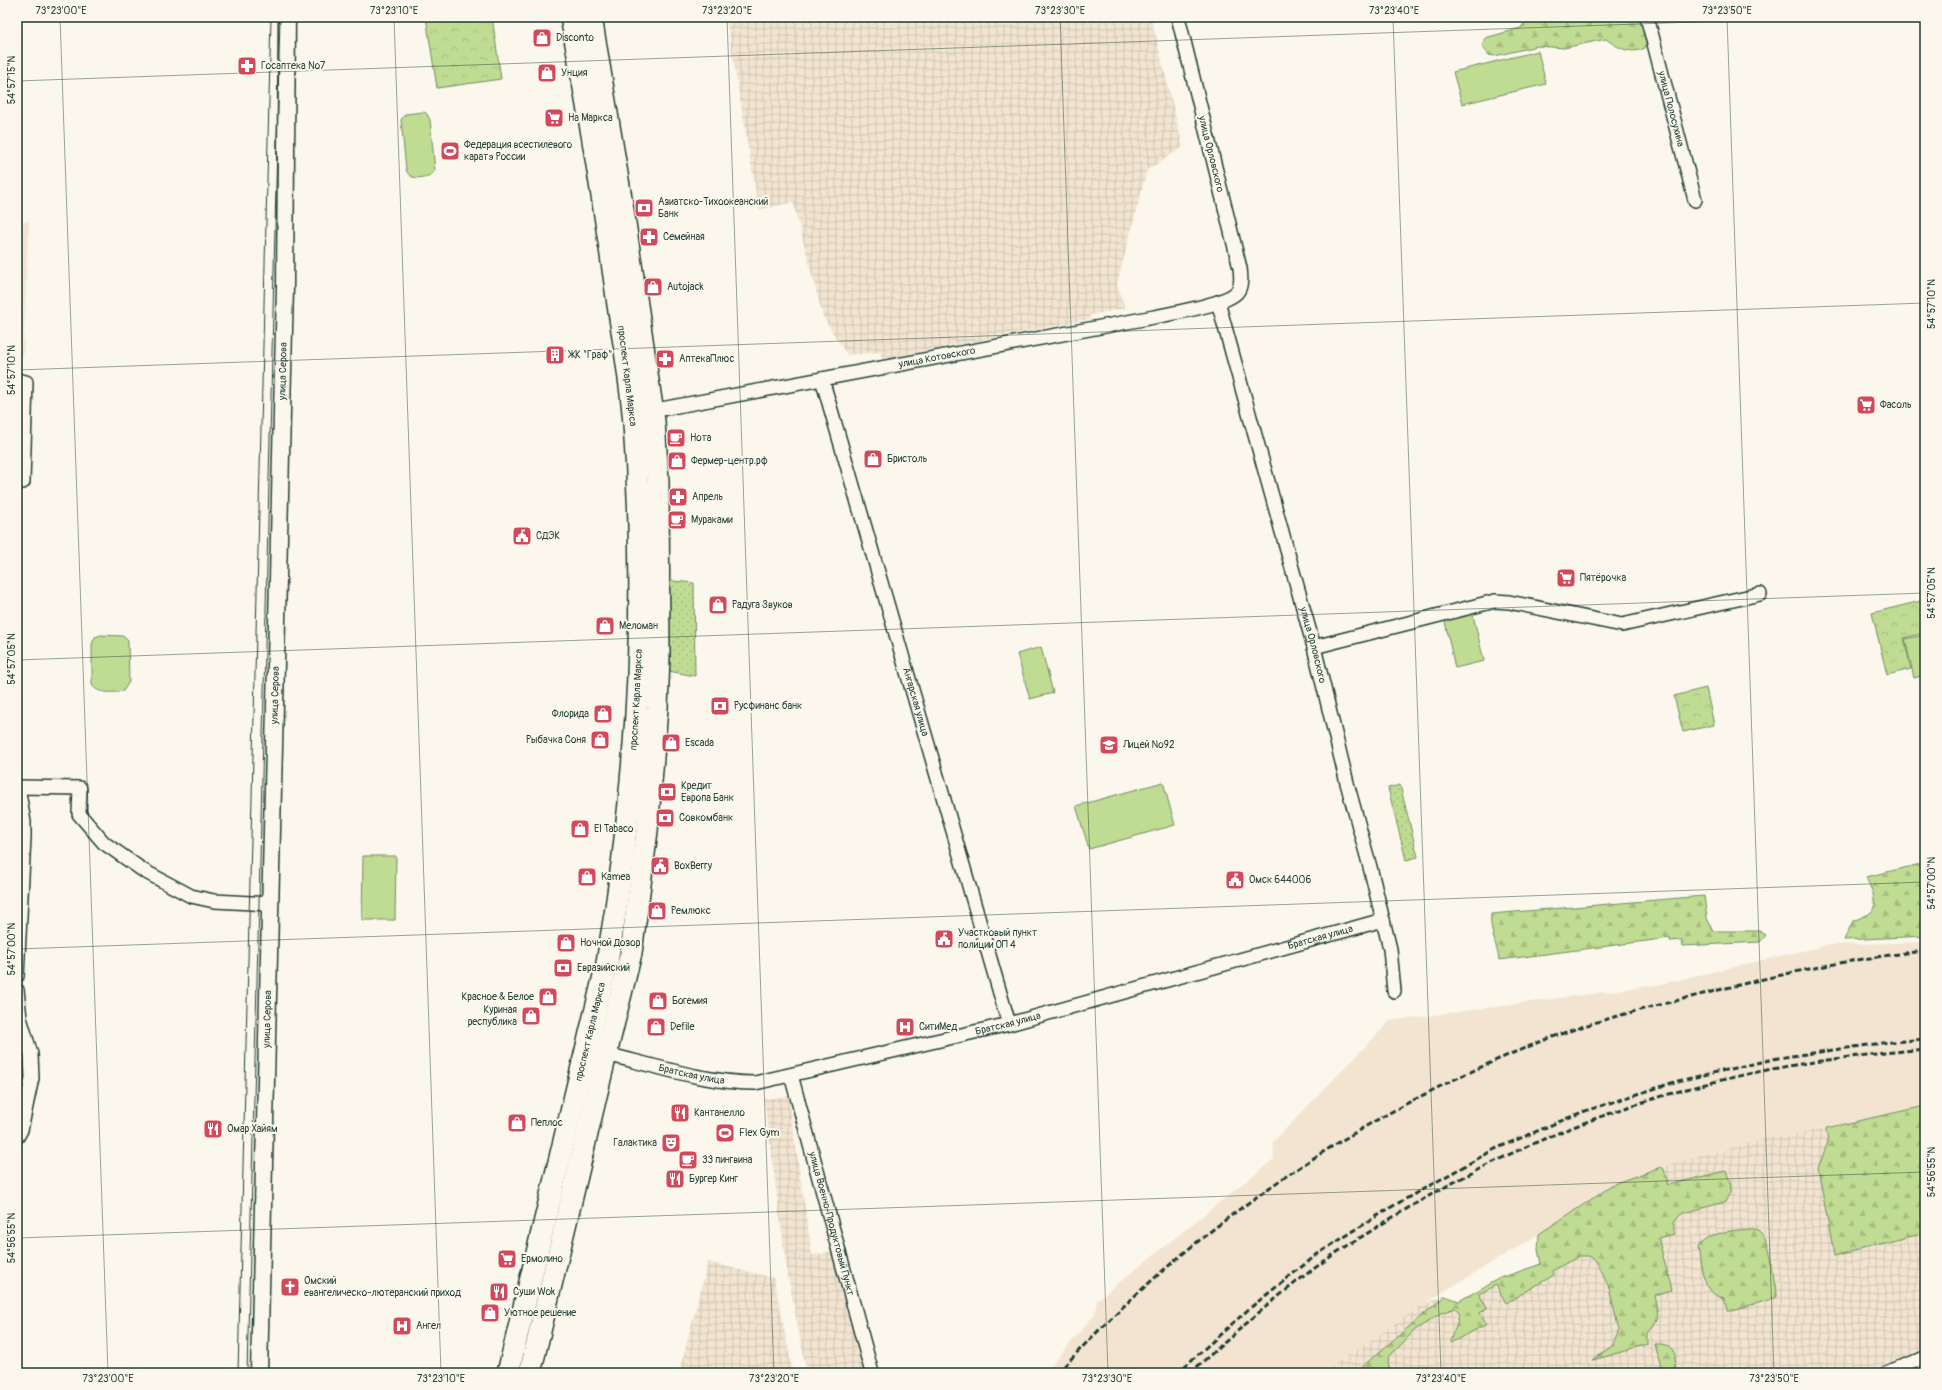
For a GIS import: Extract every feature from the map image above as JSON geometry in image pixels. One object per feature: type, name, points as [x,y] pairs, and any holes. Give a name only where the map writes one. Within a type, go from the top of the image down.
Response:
[{"type":"main road","name":"проспект Карла Маркса","points":[[530,1373],[631,953],[647,831],[657,708],[659,657],[658,489],[610,245],[571,17]]},
{"type":"main road","name":"проспект Карла Маркса","points":[[508,1373],[607,963],[618,897],[627,822],[639,656],[639,541],[643,413],[616,163],[591,17]]},
{"type":"street","name":"улица Серова","points":[[259,1373],[285,287],[287,17]]},
{"type":"street","name":"улица Орловского","points":[[1178,17],[1240,268],[1241,281],[1238,291]]},
{"type":"street","name":"улица Полосухина","points":[[1647,17],[1695,200]]},
{"type":"street","name":"улица Котовского","points":[[643,413],[1154,317],[1231,298],[1238,291]]},
{"type":"street","name":"улица Орловского","points":[[1218,302],[1314,647],[1390,949],[1394,991]]},
{"type":"street","name":"Ангарская улица","points":[[822,379],[1008,1024]]},
{"type":"street","points":[[17,380],[26,382],[23,482]]},
{"type":"street","points":[[1314,647],[1495,601],[1509,602],[1622,624],[1760,594]]},
{"type":"street","points":[[17,976],[24,822],[17,787],[80,788],[79,814],[104,843],[144,871],[191,896],[214,901],[270,904]]},
{"type":"street","name":"Братская улица","points":[[606,1054],[714,1079],[739,1083],[755,1083],[1008,1024],[1383,920]]},
{"type":"street","points":[[17,990],[20,1018],[31,1054],[32,1078],[21,1130],[17,1137]]},
{"type":"street","name":"улица Военно-Продуктовый Пункт","points":[[791,1074],[872,1373]]},
{"type":"street","points":[[1888,1373],[1925,1357]]},
{"type":"shaded area","points":[[726,17],[1151,17],[1183,147],[1147,170],[1117,284],[1125,308],[1090,315],[1090,319],[882,359],[880,352],[847,355],[823,317],[793,202],[759,210]]},
{"type":"shaded area","points":[[29,221],[23,357],[17,356],[17,222]]},
{"type":"shaded area","points":[[1925,942],[1925,1106],[1726,1149],[1686,1159],[1616,1183],[1539,1234],[1425,1303],[1322,1373],[1045,1373],[1095,1314],[1097,1300],[1274,1159],[1273,1142],[1390,1021],[1657,985],[1828,945]]},
{"type":"shaded area","points":[[788,1096],[812,1255],[834,1251],[868,1373],[807,1373],[787,1271],[764,1099]]},
{"type":"shaded area","points":[[1853,1125],[1925,1128],[1925,1352],[1877,1373],[1322,1373],[1425,1303],[1445,1296],[1459,1301],[1498,1279],[1541,1264],[1538,1250],[1539,1234],[1616,1183],[1686,1159],[1762,1140],[1826,1128]]},
{"type":"shaded area","points":[[708,1262],[774,1278],[793,1373],[679,1373]]},
{"type":"green space","points":[[426,17],[492,17],[501,79],[437,88]]},
{"type":"green space","points":[[1528,17],[1538,17],[1542,20],[1554,17],[1608,17],[1620,19],[1642,17],[1648,36],[1645,48],[1635,51],[1620,48],[1606,39],[1564,48],[1537,46],[1495,56],[1489,55],[1482,46],[1485,38],[1521,28]]},
{"type":"green space","points":[[1538,51],[1546,84],[1462,104],[1453,72]]},
{"type":"green space","points":[[424,112],[430,120],[435,170],[431,175],[416,178],[410,175],[406,169],[401,120],[405,114]]},
{"type":"green space","points":[[663,580],[694,583],[695,676],[663,670]]},
{"type":"green space","points":[[1925,600],[1925,633],[1904,638],[1911,669],[1887,675],[1872,613]]},
{"type":"green space","points":[[1472,611],[1484,661],[1455,668],[1444,617]]},
{"type":"green space","points":[[101,635],[123,636],[128,641],[129,682],[123,691],[102,691],[94,688],[92,685],[92,644],[95,637]]},
{"type":"green space","points":[[1925,635],[1925,675],[1914,678],[1905,639]]},
{"type":"green space","points":[[1041,647],[1053,693],[1030,699],[1017,654]]},
{"type":"green space","points":[[1706,688],[1714,725],[1683,732],[1674,696]]},
{"type":"green space","points":[[1163,782],[1175,825],[1089,849],[1076,806]]},
{"type":"green space","points":[[1400,785],[1418,857],[1406,860],[1388,788]]},
{"type":"green space","points":[[363,856],[396,856],[395,920],[362,920]]},
{"type":"green space","points":[[1925,863],[1925,936],[1844,940],[1853,921],[1869,914],[1875,908],[1873,893],[1866,877]]},
{"type":"green space","points":[[1704,896],[1707,918],[1713,931],[1759,931],[1766,935],[1760,942],[1683,946],[1682,940],[1670,941],[1670,938],[1499,960],[1491,926],[1491,914]]},
{"type":"green space","points":[[1925,1106],[1925,1233],[1834,1255],[1818,1168],[1828,1142],[1826,1128]]},
{"type":"green space","points":[[1661,1167],[1664,1169],[1668,1185],[1726,1171],[1731,1187],[1725,1202],[1680,1214],[1674,1222],[1674,1234],[1658,1238],[1672,1290],[1654,1295],[1657,1307],[1657,1319],[1648,1333],[1648,1345],[1593,1360],[1613,1345],[1619,1330],[1608,1284],[1597,1262],[1588,1256],[1579,1256],[1552,1271],[1554,1275],[1506,1303],[1496,1285],[1479,1294],[1487,1308],[1480,1313],[1487,1324],[1450,1343],[1459,1313],[1455,1308],[1441,1313],[1415,1330],[1389,1357],[1388,1364],[1391,1373],[1356,1372],[1445,1296],[1459,1301],[1498,1279],[1541,1264],[1538,1250],[1539,1234],[1616,1183]]},
{"type":"green space","points":[[1749,1229],[1761,1233],[1768,1245],[1772,1263],[1775,1298],[1729,1311],[1724,1299],[1716,1295],[1711,1290],[1704,1278],[1698,1247],[1703,1242],[1715,1235],[1728,1231]]},
{"type":"green space","points":[[1655,1343],[1667,1345],[1673,1351],[1678,1373],[1663,1373]]},
{"type":"tram line","points":[[238,1373],[271,17]]},
{"type":"tram line","points":[[247,1373],[280,17]]},
{"type":"railway","points":[[1058,1373],[1110,1320],[1164,1270],[1222,1222],[1282,1179],[1345,1139],[1410,1102],[1477,1069],[1565,1032],[1606,1019],[1817,967],[1925,951]]},
{"type":"railway","points":[[1177,1373],[1250,1308],[1319,1253],[1393,1206],[1495,1149],[1582,1112],[1678,1081],[1778,1058],[1882,1043],[1925,1039]]},
{"type":"railway","points":[[1190,1373],[1272,1302],[1335,1254],[1413,1205],[1456,1181],[1499,1159],[1544,1139],[1635,1105],[1682,1090],[1730,1078],[1827,1060],[1925,1049]]},
{"type":"place","name":"Disconto","points":[[542,38]]},
{"type":"place","name":"Госаптека №7","points":[[247,66]]},
{"type":"place","name":"Унция","points":[[547,73]]},
{"type":"place","name":"На Маркса","points":[[554,118]]},
{"type":"place","name":"Федерация всестилевого каратэ России","points":[[450,151]]},
{"type":"place","name":"Азиатско-Тихоокеанский Банк","points":[[644,208]]},
{"type":"place","name":"Семейная","points":[[649,237]]},
{"type":"place","name":"Autojack","points":[[653,287]]},
{"type":"place","name":"ЖК \"Граф\"","points":[[555,355]]},
{"type":"place","name":"АптекаПлюс","points":[[665,359]]},
{"type":"place","name":"Фасоль","points":[[1866,405]]},
{"type":"place","name":"Нота","points":[[676,438]]},
{"type":"place","name":"Бристоль","points":[[873,459]]},
{"type":"place","name":"Фермер-центр.рф","points":[[677,461]]},
{"type":"place","name":"Апрель","points":[[678,497]]},
{"type":"place","name":"Мураками","points":[[677,520]]},
{"type":"place","name":"СДЭК","points":[[522,536]]},
{"type":"place","name":"Пятёрочка","points":[[1566,578]]},
{"type":"place","name":"Радуга Звуков","points":[[718,605]]},
{"type":"place","name":"Меломан","points":[[605,626]]},
{"type":"place","name":"Русфинанс банк","points":[[720,706]]},
{"type":"place","name":"Флорида","points":[[603,714]]},
{"type":"place","name":"Рыбачка Соня","points":[[600,740]]},
{"type":"place","name":"Escada","points":[[671,743]]},
{"type":"place","name":"Лицей №92","points":[[1109,745]]},
{"type":"place","name":"Кредит Европа Банк","points":[[667,792]]},
{"type":"place","name":"Совкомбанк","points":[[665,818]]},
{"type":"place","name":"El Tabaco","points":[[580,829]]},
{"type":"place","name":"BoxBerry","points":[[660,866]]},
{"type":"place","name":"Kamea","points":[[587,877]]},
{"type":"place","name":"Омск 644006","points":[[1235,880]]},
{"type":"place","name":"Ремлюкс","points":[[657,911]]},
{"type":"place","name":"Участковый пункт полиции ОП 4","points":[[944,939]]},
{"type":"place","name":"Ночной Дозор","points":[[566,943]]},
{"type":"place","name":"Евразийский","points":[[563,968]]},
{"type":"place","name":"Красное & Белое","points":[[548,997]]},
{"type":"place","name":"Богемия","points":[[658,1001]]},
{"type":"place","name":"Куриная республика","points":[[531,1016]]},
{"type":"place","name":"Defile","points":[[656,1027]]},
{"type":"place","name":"СитиМед","points":[[905,1027]]},
{"type":"place","name":"Кантанелло","points":[[680,1113]]},
{"type":"place","name":"Пеплос","points":[[517,1123]]},
{"type":"place","name":"Омар Хайям","points":[[213,1129]]},
{"type":"place","name":"Flex Gym","points":[[725,1133]]},
{"type":"place","name":"Галактика","points":[[671,1143]]},
{"type":"place","name":"33 пингвина","points":[[688,1160]]},
{"type":"place","name":"Бургер Кинг","points":[[675,1179]]},
{"type":"place","name":"Ермолино","points":[[507,1259]]},
{"type":"place","name":"Омский евангелическо-лютеранский приход","points":[[290,1287]]},
{"type":"place","name":"Суши Wok","points":[[499,1292]]},
{"type":"place","name":"Уютное решение","points":[[490,1313]]},
{"type":"place","name":"Ангел","points":[[402,1326]]}]
